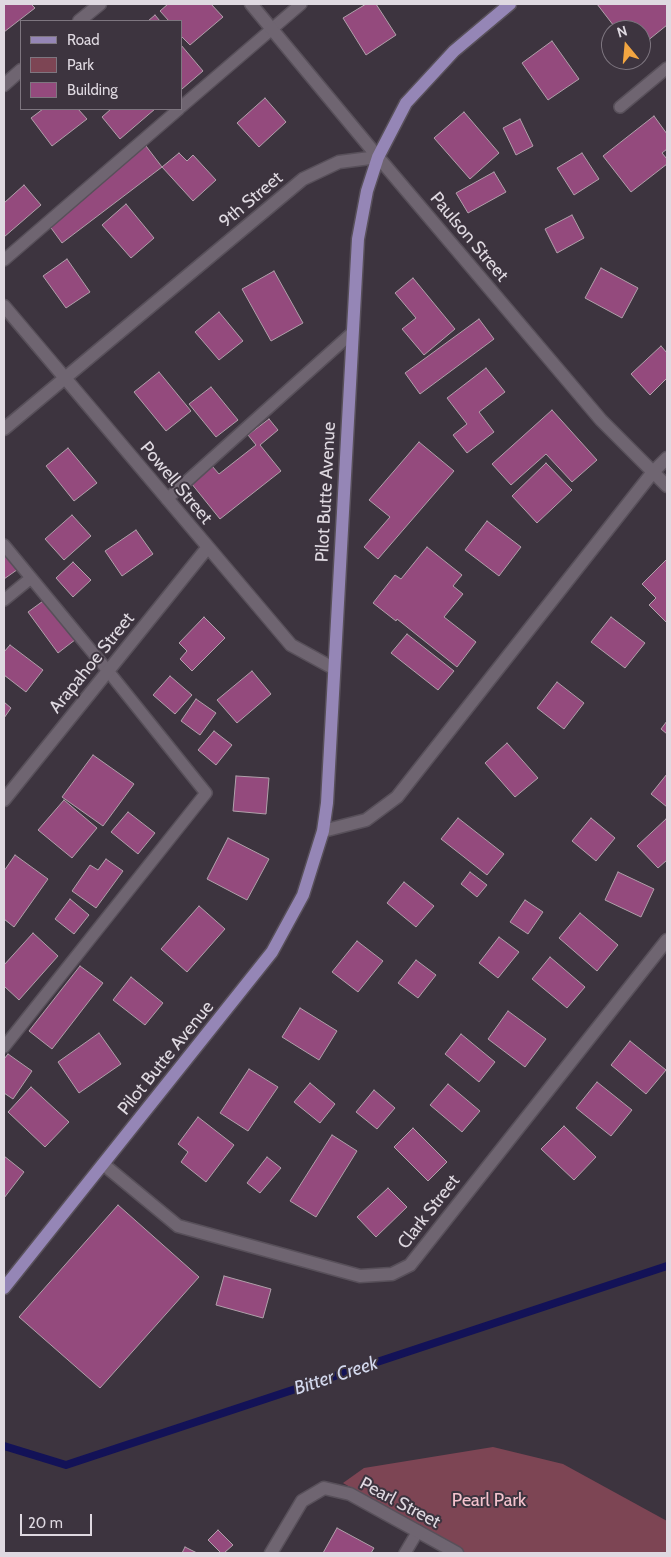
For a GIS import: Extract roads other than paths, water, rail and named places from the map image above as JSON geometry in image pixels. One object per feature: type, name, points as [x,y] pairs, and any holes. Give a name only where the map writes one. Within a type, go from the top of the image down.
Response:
[{"type":"main road","points":[[378,157],[406,103],[454,51],[510,4]]},
{"type":"main road","name":"Pilot Butte Avenue","points":[[4,1288],[272,952],[303,895],[322,831],[327,803],[358,239],[367,191],[378,157]]},
{"type":"street","points":[[80,20],[100,4]]},
{"type":"street","name":"Paulson Street","points":[[251,4],[601,420],[667,486]]},
{"type":"street","points":[[4,85],[20,71]]},
{"type":"street","name":"9th Street","points":[[4,430],[303,180],[339,162],[378,157]]},
{"type":"street","name":"Powell Street","points":[[4,306],[291,645],[333,668]]},
{"type":"street","points":[[322,831],[366,820],[397,797],[652,472],[667,458]]},
{"type":"street","name":"Arapahoe Street","points":[[4,800],[208,547]]},
{"type":"street","name":"Clark Street","points":[[103,1164],[178,1226],[360,1276],[392,1274],[410,1265],[667,940]]},
{"type":"street","name":"Pearl Street","points":[[271,1553],[302,1501],[324,1488],[350,1494],[457,1553]]},
{"type":"lane","points":[[182,106],[301,4]]},
{"type":"lane","points":[[620,107],[667,68]]},
{"type":"lane","points":[[4,260],[178,110]]},
{"type":"lane","points":[[167,499],[353,332]]},
{"type":"lane","points":[[4,545],[206,793],[4,1048]]},
{"type":"lane","points":[[4,600],[31,578]]},
{"type":"lane","points":[[405,1553],[418,1531]]},
{"type":"waterway","name":"Bitter Creek","points":[[4,1446],[66,1465],[667,1266]]},
{"type":"park label","name":"Pearl Park","points":[[489,1501]]}]
